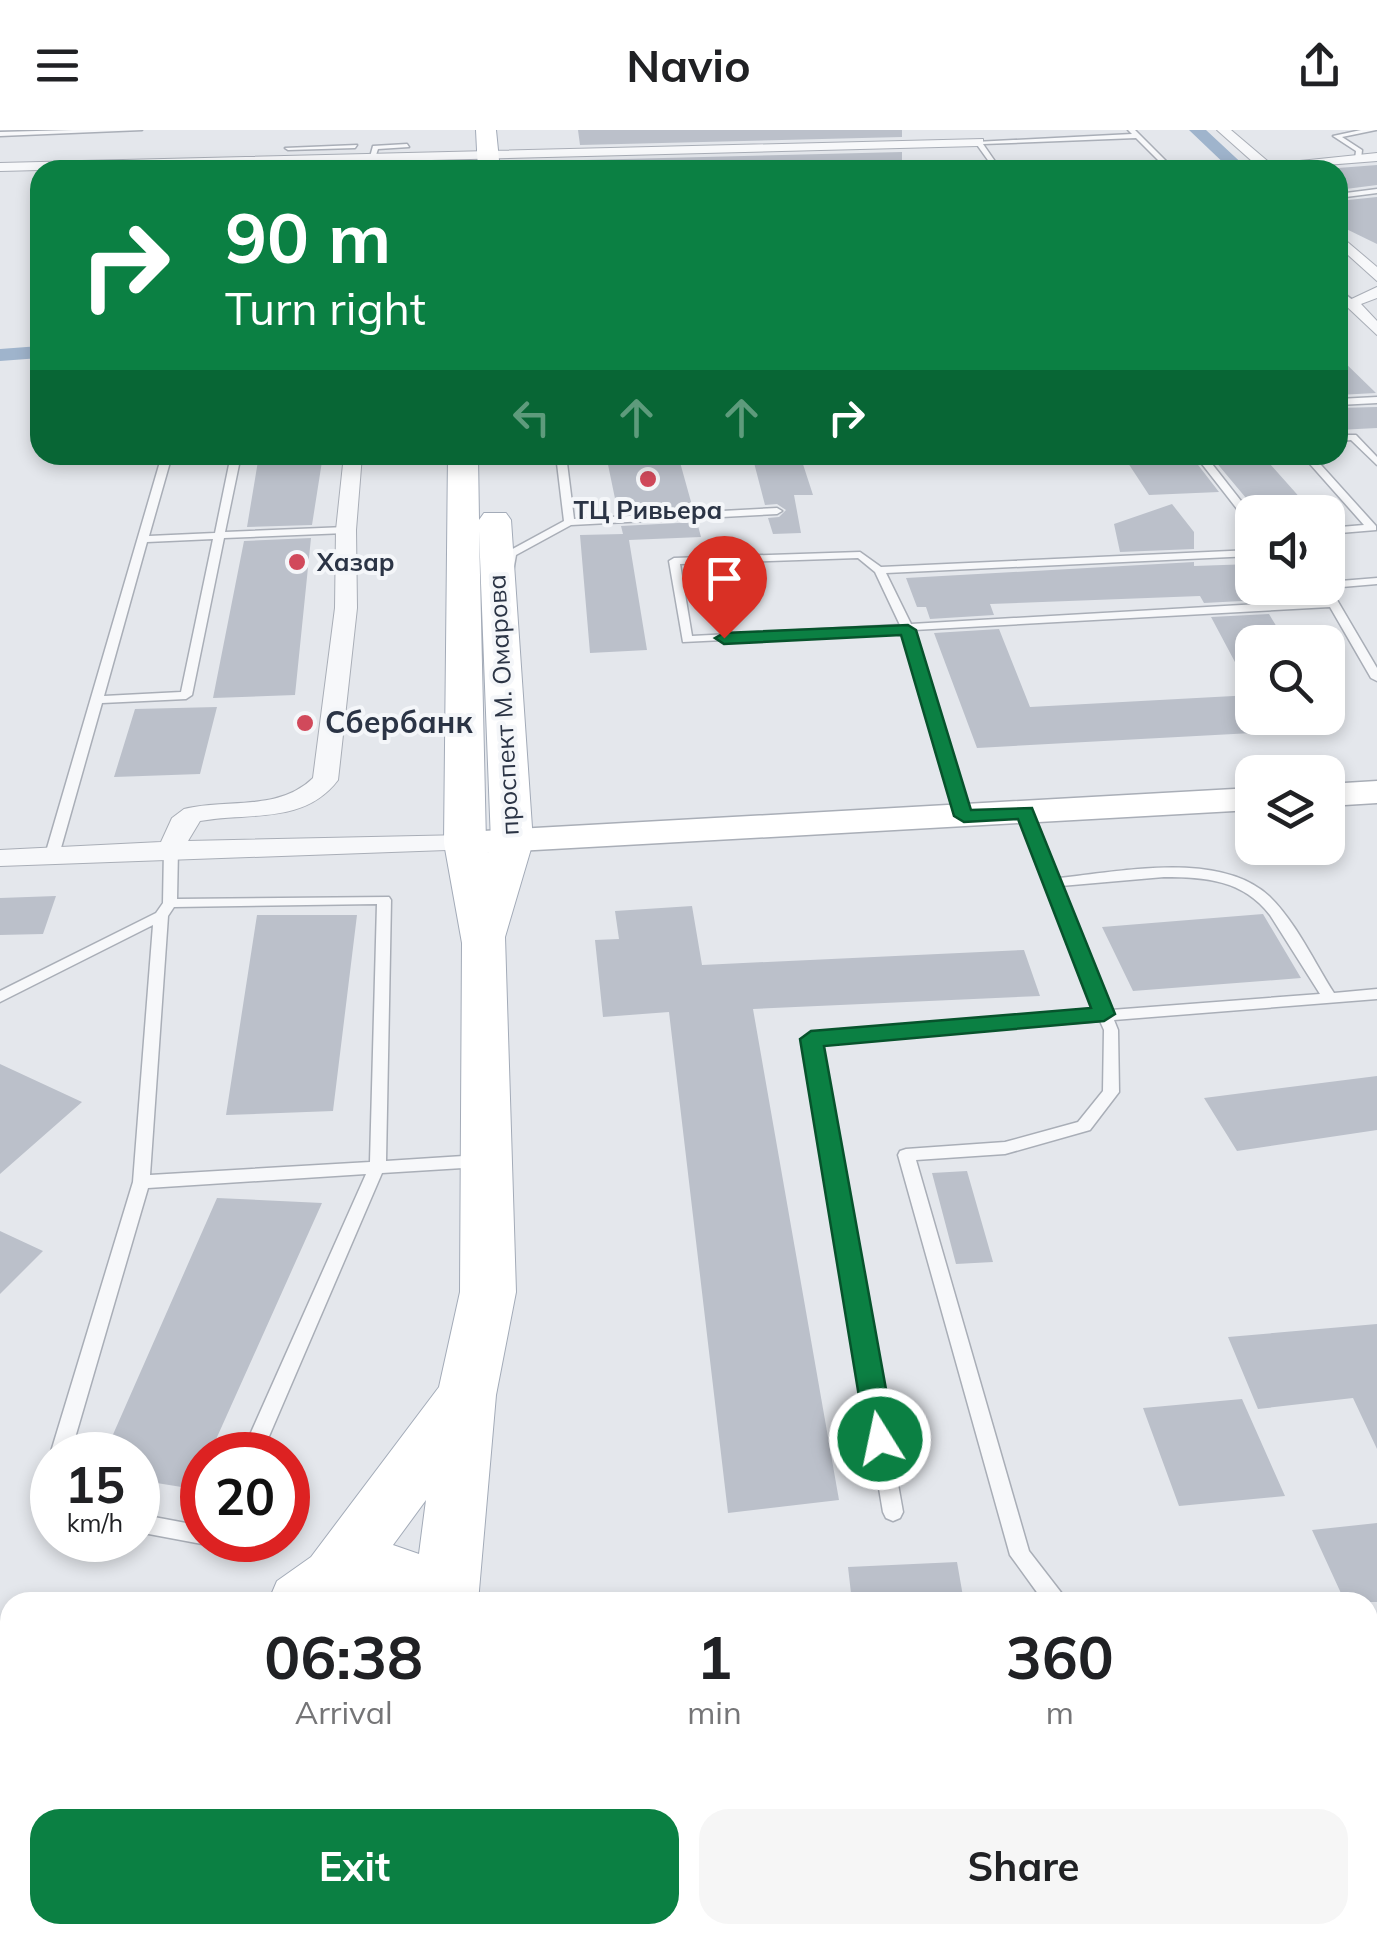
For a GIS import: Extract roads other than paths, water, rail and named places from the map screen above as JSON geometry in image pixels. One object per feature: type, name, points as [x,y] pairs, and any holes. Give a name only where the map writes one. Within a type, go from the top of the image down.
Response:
[{"type":"main road","points":[[460,130],[462,160]]},
{"type":"main road","points":[[486,130],[489,160]]},
{"type":"main road","name":"проспект М. Омарова","points":[[463,465],[465,843],[484,943]]},
{"type":"main road","name":"проспект М. Омарова","points":[[484,943],[512,842],[492,465]]},
{"type":"main road","points":[[1345,794],[1377,792]]},
{"type":"main road","points":[[465,843],[1235,800]]},
{"type":"main road","points":[[447,1592],[467,1395],[488,1292],[484,943]]},
{"type":"main road","points":[[317,1590],[467,1395]]},
{"type":"main road","points":[[317,1590],[379,1569],[420,1583],[427,1592]]},
{"type":"street","points":[[1224,130],[1259,160]]},
{"type":"street","points":[[538,160],[978,142]]},
{"type":"street","points":[[180,160],[406,151],[452,160]]},
{"type":"street","points":[[1348,161],[1377,158]]},
{"type":"street","points":[[0,167],[30,166]]},
{"type":"street","points":[[1348,248],[1377,276]]},
{"type":"street","points":[[1361,297],[1377,330]]},
{"type":"street","points":[[172,849],[185,818],[193,814],[271,809],[297,803],[325,780],[346,608],[346,530],[353,465]]},
{"type":"street","points":[[0,858],[172,849],[465,843]]},
{"type":"lane","points":[[0,134],[139,130]]},
{"type":"lane","points":[[283,156],[288,130]]},
{"type":"lane","points":[[374,152],[376,130]]},
{"type":"lane","points":[[406,151],[407,130]]},
{"type":"lane","points":[[1358,160],[1359,150],[1336,136],[1370,130]]},
{"type":"lane","points":[[978,142],[1134,133],[1162,160]]},
{"type":"lane","points":[[978,142],[991,160]]},
{"type":"lane","points":[[277,160],[354,146]]},
{"type":"lane","points":[[1348,195],[1377,191]]},
{"type":"lane","points":[[1353,194],[1377,205]]},
{"type":"lane","points":[[1348,401],[1377,400]]},
{"type":"lane","points":[[1348,437],[1353,437],[1377,462]]},
{"type":"lane","points":[[52,855],[164,465]]},
{"type":"lane","points":[[97,700],[186,695],[234,465]]},
{"type":"lane","points":[[562,465],[569,522]]},
{"type":"lane","points":[[1208,465],[1235,499]]},
{"type":"lane","points":[[1316,465],[1374,528]]},
{"type":"lane","points":[[498,625],[511,554],[569,522],[776,511]]},
{"type":"lane","points":[[1345,530],[1374,528]]},
{"type":"lane","points":[[143,539],[346,530]]},
{"type":"lane","points":[[879,570],[1235,554]]},
{"type":"lane","points":[[964,816],[908,630],[879,570],[860,556],[674,561],[687,640],[908,630],[1289,605]]},
{"type":"lane","points":[[1345,585],[1377,582]]},
{"type":"lane","points":[[1337,605],[1374,669]]},
{"type":"lane","points":[[1025,812],[1111,1030],[1110,1092],[1084,1126],[1005,1148],[906,1155],[1020,1555],[1048,1592]]},
{"type":"lane","points":[[67,1432],[141,1182],[172,849]]},
{"type":"lane","points":[[1051,883],[1186,872],[1232,879],[1265,900],[1330,997]]},
{"type":"lane","points":[[0,997],[165,910],[384,900],[378,1164],[261,1432]]},
{"type":"lane","points":[[893,1512],[811,1039],[1377,994]]},
{"type":"lane","points":[[141,1182],[378,1164],[488,1161]]},
{"type":"waterway","points":[[1197,130],[1230,160]]},
{"type":"waterway","points":[[0,355],[30,353]]},
{"type":"place","name":"ТЦ Ривьера","points":[[648,479]]},
{"type":"place","name":"Хазар","points":[[297,562]]},
{"type":"place","name":"Сбербанк","points":[[305,723]]}]
